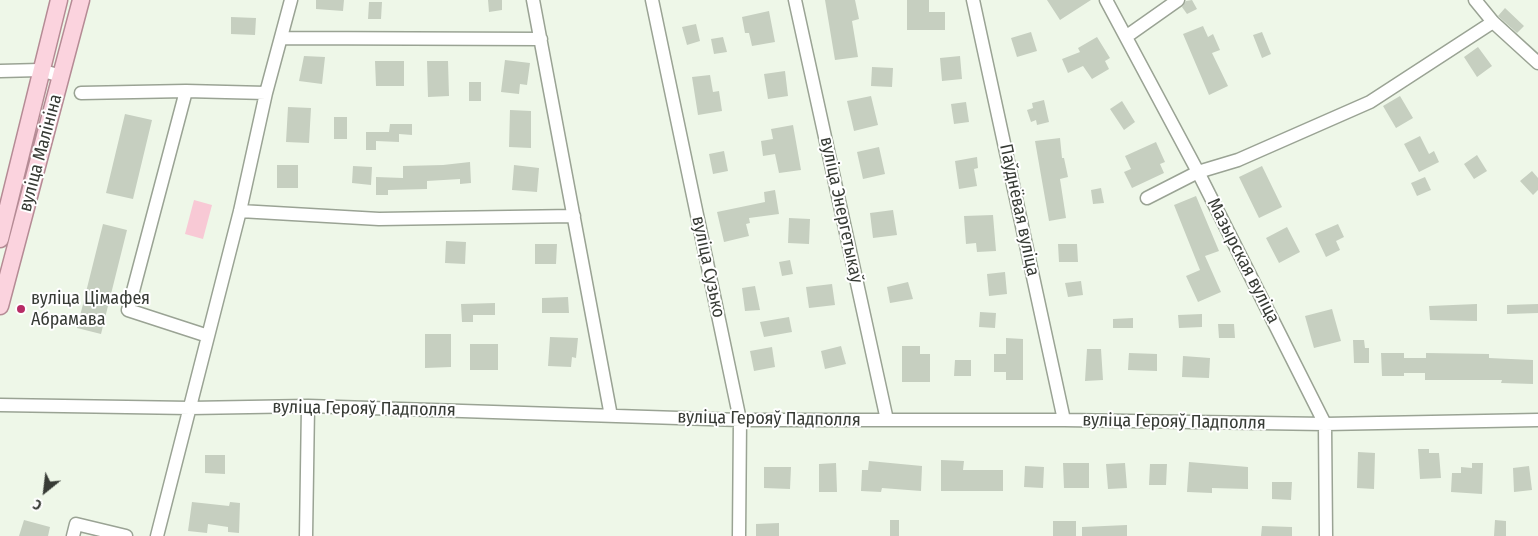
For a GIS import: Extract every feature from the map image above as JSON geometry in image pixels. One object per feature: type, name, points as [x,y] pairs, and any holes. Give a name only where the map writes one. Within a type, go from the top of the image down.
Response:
[{"type":"main road","name":"вуліца Малініна","points":[[0,239],[3,217],[59,0]]},
{"type":"main road","name":"вуліца Малініна","points":[[0,306],[80,0]]},
{"type":"street","points":[[157,536],[240,210],[266,93],[291,0]]},
{"type":"street","points":[[533,0],[611,416]]},
{"type":"street","name":"вуліца Сузько","points":[[652,0],[740,420],[739,536]]},
{"type":"street","name":"вуліца Энергетыкаў","points":[[794,0],[888,420]]},
{"type":"street","name":"Паўднёвая вуліца","points":[[973,0],[1064,420]]},
{"type":"street","name":"Мазырская вуліца","points":[[1106,0],[1127,36],[1198,172],[1325,424],[1326,536]]},
{"type":"street","points":[[1127,36],[1178,0]]},
{"type":"street","points":[[1475,0],[1493,22],[1538,63]]},
{"type":"street","points":[[1147,198],[1198,172],[1238,160],[1370,102],[1493,22]]},
{"type":"street","points":[[282,38],[540,39]]},
{"type":"street","points":[[0,71],[40,70],[61,76]]},
{"type":"street","points":[[81,93],[186,91],[266,93]]},
{"type":"street","points":[[186,91],[128,310],[208,336]]},
{"type":"street","points":[[240,210],[379,219],[574,216]]},
{"type":"street","name":"вуліца Герояў Падполля","points":[[0,405],[190,408],[308,406],[740,420],[1064,420],[1325,424],[1538,420]]},
{"type":"street","points":[[306,536],[308,406]]},
{"type":"street","points":[[73,536],[76,524],[126,536]]},
{"type":"shaded area","points":[[194,200],[212,205],[203,239],[185,234]]},
{"type":"building","points":[[316,0],[344,0],[343,11],[316,9]]},
{"type":"building","points":[[488,0],[502,0],[502,10],[489,12]]},
{"type":"building","points":[[825,0],[855,0],[859,19],[852,21],[858,57],[835,60]]},
{"type":"building","points":[[907,0],[929,0],[929,12],[945,12],[945,30],[907,30]]},
{"type":"building","points":[[1047,0],[1091,0],[1060,20]]},
{"type":"building","points":[[1192,0],[1197,9],[1187,14],[1182,7],[1186,1]]},
{"type":"building","points":[[369,2],[382,2],[381,19],[368,19]]},
{"type":"building","points":[[1505,8],[1524,26],[1517,33],[1498,16]]},
{"type":"building","points":[[769,11],[775,42],[752,46],[749,33],[745,33],[742,17]]},
{"type":"building","points":[[231,17],[256,18],[255,35],[231,34]]},
{"type":"building","points":[[696,24],[700,41],[687,45],[682,27]]},
{"type":"building","points":[[1203,26],[1208,37],[1213,34],[1220,50],[1212,53],[1228,86],[1209,95],[1183,34]]},
{"type":"building","points":[[1031,32],[1037,51],[1017,57],[1011,38]]},
{"type":"building","points":[[1262,32],[1271,54],[1262,58],[1253,35]]},
{"type":"building","points":[[723,37],[727,52],[714,54],[711,39]]},
{"type":"building","points":[[1097,37],[1110,58],[1105,61],[1109,69],[1092,79],[1083,66],[1068,73],[1062,59],[1080,52],[1078,48]]},
{"type":"building","points":[[1478,47],[1492,66],[1477,77],[1464,57]]},
{"type":"building","points":[[304,56],[325,57],[322,84],[299,81]]},
{"type":"building","points":[[960,56],[962,79],[942,81],[940,58]]},
{"type":"building","points":[[505,60],[530,63],[527,85],[520,84],[519,94],[501,92]]},
{"type":"building","points":[[375,61],[404,61],[404,86],[376,86]]},
{"type":"building","points":[[427,61],[448,61],[449,96],[428,97]]},
{"type":"building","points":[[872,67],[893,68],[892,87],[871,86]]},
{"type":"building","points":[[785,71],[788,96],[768,99],[764,74]]},
{"type":"building","points":[[710,75],[713,92],[719,91],[722,111],[698,115],[692,77]]},
{"type":"building","points":[[469,82],[481,82],[481,101],[469,101]]},
{"type":"building","points":[[871,96],[878,125],[854,131],[847,101]]},
{"type":"building","points":[[1400,96],[1413,118],[1396,128],[1383,106]]},
{"type":"building","points":[[1044,100],[1049,122],[1037,125],[1036,120],[1031,122],[1027,110],[1033,108],[1032,103]]},
{"type":"building","points":[[1122,101],[1135,122],[1124,130],[1110,109]]},
{"type":"building","points":[[966,102],[969,122],[954,124],[951,104]]},
{"type":"building","points":[[288,107],[311,108],[309,143],[286,142]]},
{"type":"building","points":[[510,110],[531,111],[531,148],[509,147]]},
{"type":"building","points":[[125,114],[152,120],[133,199],[106,193]]},
{"type":"building","points":[[334,117],[347,117],[347,139],[334,139]]},
{"type":"building","points":[[390,124],[412,124],[412,135],[399,134],[399,142],[376,141],[376,150],[366,150],[366,132],[389,132]]},
{"type":"building","points":[[793,125],[801,170],[779,173],[775,154],[763,156],[761,141],[773,139],[771,129]]},
{"type":"building","points":[[1420,136],[1429,154],[1434,151],[1439,162],[1419,172],[1404,144]]},
{"type":"building","points":[[1060,138],[1062,158],[1064,158],[1068,177],[1060,179],[1066,218],[1049,221],[1035,141]]},
{"type":"building","points":[[1156,142],[1165,162],[1160,164],[1164,173],[1132,188],[1124,172],[1131,169],[1125,156]]},
{"type":"building","points":[[879,147],[885,174],[863,179],[857,152]]},
{"type":"building","points":[[724,151],[728,171],[713,174],[709,154]]},
{"type":"building","points":[[1477,155],[1487,171],[1474,179],[1464,164]]},
{"type":"building","points":[[977,157],[978,168],[974,169],[977,186],[959,189],[955,161]]},
{"type":"building","points":[[470,162],[471,183],[460,184],[460,179],[427,181],[427,189],[388,190],[388,195],[376,195],[376,177],[403,178],[403,166]]},
{"type":"building","points":[[277,165],[298,165],[298,188],[277,188]]},
{"type":"building","points":[[514,165],[539,168],[537,192],[512,190]]},
{"type":"building","points":[[353,166],[372,167],[371,185],[352,183]]},
{"type":"building","points":[[1262,166],[1282,207],[1259,218],[1239,177]]},
{"type":"building","points":[[1532,171],[1538,178],[1538,190],[1533,195],[1520,181]]},
{"type":"building","points":[[1425,177],[1431,190],[1417,196],[1411,183]]},
{"type":"building","points":[[1101,188],[1104,203],[1093,204],[1091,190]]},
{"type":"building","points":[[775,190],[779,214],[749,218],[750,223],[746,224],[749,236],[724,242],[717,212],[765,202],[764,192]]},
{"type":"building","points":[[1196,196],[1219,251],[1205,256],[1221,292],[1198,302],[1186,276],[1200,270],[1174,205]]},
{"type":"building","points":[[893,210],[897,235],[873,238],[870,213]]},
{"type":"building","points":[[993,215],[996,251],[977,252],[976,243],[966,244],[964,216]]},
{"type":"building","points":[[789,218],[810,219],[809,244],[788,243]]},
{"type":"building","points":[[103,224],[127,230],[101,334],[77,328]]},
{"type":"building","points":[[1338,224],[1344,237],[1336,241],[1340,250],[1326,257],[1315,234]]},
{"type":"building","points":[[1287,227],[1300,252],[1279,263],[1266,238]]},
{"type":"building","points":[[446,241],[466,242],[465,264],[445,263]]},
{"type":"building","points":[[535,244],[557,244],[556,264],[535,264]]},
{"type":"building","points":[[1058,244],[1077,244],[1078,262],[1059,262]]},
{"type":"building","points":[[790,260],[793,274],[782,276],[779,262]]},
{"type":"building","points":[[1005,272],[1007,294],[989,296],[987,274]]},
{"type":"building","points":[[1081,281],[1083,295],[1068,297],[1065,283]]},
{"type":"building","points":[[908,282],[913,299],[890,303],[887,287]]},
{"type":"building","points":[[832,284],[835,305],[809,308],[806,287]]},
{"type":"building","points":[[755,286],[760,310],[745,311],[742,288]]},
{"type":"building","points":[[568,297],[569,313],[542,313],[542,298]]},
{"type":"building","points":[[495,303],[495,315],[473,315],[473,322],[462,322],[461,304]]},
{"type":"building","points":[[1477,304],[1477,321],[1430,320],[1429,306]]},
{"type":"building","points":[[1538,304],[1538,313],[1507,314],[1507,305]]},
{"type":"building","points":[[1332,309],[1341,341],[1314,348],[1305,316]]},
{"type":"building","points":[[980,312],[996,313],[995,328],[979,327]]},
{"type":"building","points":[[1202,314],[1202,327],[1179,328],[1178,315]]},
{"type":"building","points":[[789,317],[792,332],[764,337],[760,322]]},
{"type":"building","points":[[1133,318],[1133,328],[1113,328],[1113,319]]},
{"type":"building","points":[[1218,324],[1234,324],[1235,338],[1219,338]]},
{"type":"building","points":[[425,334],[451,334],[451,367],[425,368]]},
{"type":"building","points":[[550,337],[578,338],[576,358],[572,357],[571,367],[548,366]]},
{"type":"building","points":[[1006,338],[1023,339],[1023,380],[1006,380],[1006,372],[994,372],[994,354],[1006,354]]},
{"type":"building","points":[[1353,340],[1364,340],[1365,348],[1369,348],[1369,363],[1354,363]]},
{"type":"building","points":[[470,344],[498,344],[498,370],[470,370]]},
{"type":"building","points":[[841,346],[846,364],[825,369],[821,351]]},
{"type":"building","points":[[902,346],[920,346],[920,354],[930,354],[930,382],[902,382]]},
{"type":"building","points":[[772,347],[775,367],[754,371],[750,351]]},
{"type":"building","points":[[1087,349],[1101,349],[1103,380],[1085,381]]},
{"type":"building","points":[[1129,353],[1157,354],[1157,371],[1128,370]]},
{"type":"building","points":[[1381,353],[1404,353],[1404,358],[1426,358],[1426,353],[1489,354],[1489,358],[1533,360],[1533,384],[1501,383],[1502,380],[1425,380],[1425,373],[1404,373],[1404,376],[1382,376]]},
{"type":"building","points":[[1183,356],[1210,358],[1209,378],[1182,377]]},
{"type":"building","points":[[955,360],[971,360],[971,376],[954,376]]},
{"type":"building","points":[[1418,449],[1429,449],[1429,453],[1439,453],[1441,478],[1420,479]]},
{"type":"building","points":[[1358,452],[1375,453],[1374,489],[1357,488]]},
{"type":"building","points":[[205,455],[225,455],[225,474],[205,473]]},
{"type":"building","points":[[941,460],[964,461],[963,470],[1003,470],[1003,491],[941,491]]},
{"type":"building","points":[[869,461],[922,466],[921,491],[882,488],[881,492],[861,491],[862,470],[868,470]]},
{"type":"building","points":[[1189,462],[1248,467],[1248,489],[1212,488],[1212,493],[1187,492]]},
{"type":"building","points":[[836,463],[837,492],[819,492],[819,464]]},
{"type":"building","points":[[1063,463],[1089,463],[1089,488],[1064,488]]},
{"type":"building","points":[[1125,463],[1127,488],[1108,489],[1106,464]]},
{"type":"building","points":[[1472,463],[1483,463],[1482,494],[1451,492],[1452,473],[1461,473],[1461,467],[1472,468]]},
{"type":"building","points":[[1150,464],[1167,464],[1166,485],[1149,485]]},
{"type":"building","points":[[1025,466],[1044,467],[1043,488],[1024,487]]},
{"type":"building","points":[[1529,466],[1532,490],[1514,492],[1513,468]]},
{"type":"building","points":[[764,467],[791,467],[790,489],[764,488]]},
{"type":"building","points":[[1272,482],[1292,482],[1291,500],[1272,499]]},
{"type":"building","points":[[192,502],[229,506],[230,502],[240,503],[239,533],[228,532],[228,527],[208,524],[207,533],[188,531]]},
{"type":"building","points":[[24,520],[50,527],[48,536],[19,536]]},
{"type":"building","points":[[890,520],[899,520],[899,536],[890,536]]},
{"type":"building","points":[[1495,520],[1506,521],[1506,536],[1494,536]]},
{"type":"building","points":[[1053,521],[1076,521],[1076,536],[1053,536]]},
{"type":"building","points":[[779,523],[779,536],[756,536],[756,524]]},
{"type":"building","points":[[1127,525],[1127,536],[1082,536],[1082,527]]},
{"type":"building","points":[[1262,526],[1292,527],[1292,536],[1261,536]]},
{"type":"place","name":"вуліца Цімафея Абрамава","points":[[21,309]]}]
